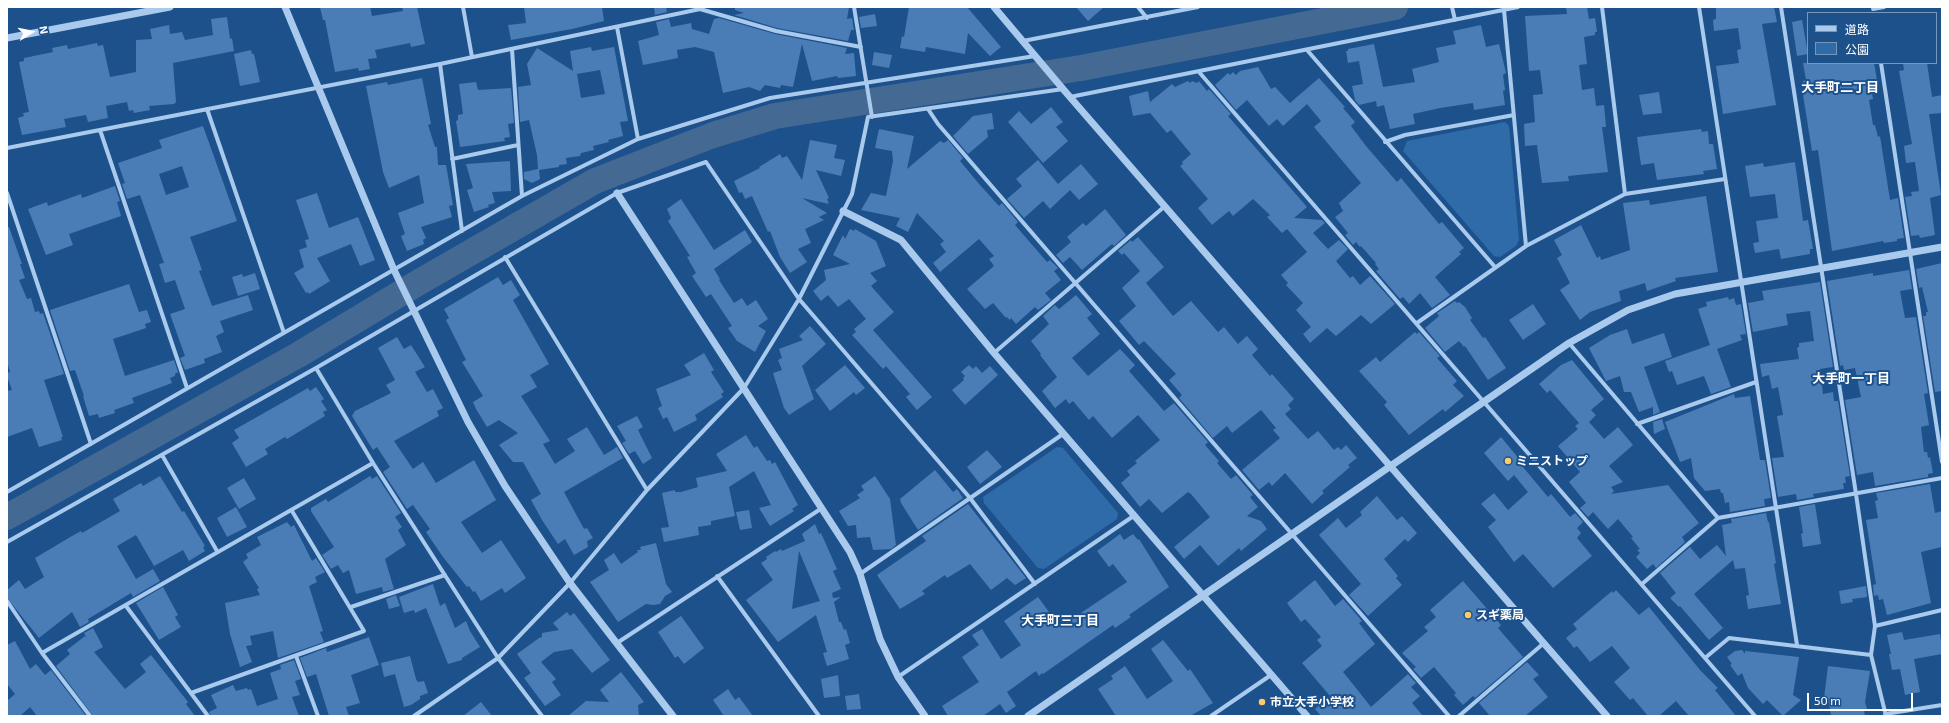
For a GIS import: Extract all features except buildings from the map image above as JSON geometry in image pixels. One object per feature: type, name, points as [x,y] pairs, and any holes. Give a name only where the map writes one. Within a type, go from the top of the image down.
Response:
[{"type":"street","points":[[7,38],[170,7]]},
{"type":"street","points":[[285,7],[396,273],[468,422],[505,486],[570,583],[673,716]]},
{"type":"street","points":[[463,7],[472,57]]},
{"type":"street","points":[[854,7],[872,117]]},
{"type":"street","points":[[994,7],[1063,89],[1166,206],[1606,716]]},
{"type":"street","points":[[1138,7],[1147,18]]},
{"type":"street","points":[[1023,41],[1198,7]]},
{"type":"street","points":[[1452,7],[1455,20]]},
{"type":"street","points":[[1070,97],[1518,7]]},
{"type":"street","points":[[1602,7],[1625,194]]},
{"type":"street","points":[[1699,7],[1740,282],[1797,645]]},
{"type":"street","points":[[1781,7],[1856,494],[1874,626],[1871,655],[1885,715],[1942,705]]},
{"type":"street","points":[[1874,10],[1884,7]]},
{"type":"street","points":[[7,148],[440,64],[700,9],[776,31],[861,47]]},
{"type":"street","points":[[1504,10],[1526,246]]},
{"type":"street","points":[[617,27],[638,139]]},
{"type":"street","points":[[512,49],[522,196]]},
{"type":"street","points":[[1307,50],[1494,267]]},
{"type":"street","points":[[7,492],[284,333],[396,273],[462,231],[522,196],[638,139],[770,98],[1035,56]]},
{"type":"street","points":[[440,64],[462,231]]},
{"type":"street","points":[[1882,64],[1942,462]]},
{"type":"street","points":[[1199,72],[1755,716]]},
{"type":"street","points":[[415,716],[498,658],[570,583],[647,490],[744,388],[799,299],[852,194],[868,118],[1063,89]]},
{"type":"street","points":[[207,109],[284,333]]},
{"type":"street","points":[[928,109],[938,124],[1448,716]]},
{"type":"street","points":[[1385,142],[1405,135],[1514,115]]},
{"type":"street","points":[[100,130],[187,388]]},
{"type":"street","points":[[452,159],[518,145]]},
{"type":"street","points":[[7,542],[316,368],[412,307],[505,257],[617,193],[706,162],[799,299],[970,498],[1035,584]]},
{"type":"street","points":[[1416,323],[1526,246],[1625,194],[1725,179]]},
{"type":"street","points":[[7,193],[91,444]]},
{"type":"street","points":[[617,193],[850,552],[860,574],[880,639],[898,676],[925,716]]},
{"type":"street","points":[[994,353],[1166,206]]},
{"type":"street","points":[[843,211],[901,240],[994,353],[1307,716]]},
{"type":"street","points":[[1028,716],[1569,343],[1628,310],[1675,294],[1942,247]]},
{"type":"street","points":[[505,257],[647,490]]},
{"type":"street","points":[[1569,343],[1718,518]]},
{"type":"street","points":[[316,368],[373,463],[498,658],[542,716]]},
{"type":"street","points":[[1637,424],[1756,382]]},
{"type":"street","points":[[860,574],[1064,434]]},
{"type":"street","points":[[162,455],[217,551]]},
{"type":"street","points":[[42,653],[126,606],[217,551],[292,511],[373,463]]},
{"type":"street","points":[[1642,584],[1718,518],[1942,478]]},
{"type":"street","points":[[617,643],[822,508]]},
{"type":"street","points":[[191,693],[364,631],[351,607],[292,511]]},
{"type":"street","points":[[898,676],[1135,515]]},
{"type":"street","points":[[351,607],[445,575]]},
{"type":"street","points":[[718,576],[819,716]]},
{"type":"street","points":[[7,601],[42,653],[90,716]]},
{"type":"street","points":[[126,606],[208,716]]},
{"type":"street","points":[[1874,626],[1942,610]]},
{"type":"street","points":[[1705,658],[1729,638],[1871,655]]},
{"type":"street","points":[[1459,716],[1544,643]]},
{"type":"street","points":[[296,656],[318,716]]},
{"type":"street","points":[[1211,716],[1271,675]]},
{"type":"green space","points":[[1505,122],[1509,126],[1519,240],[1516,246],[1500,257],[1494,256],[1403,151],[1407,141]]},
{"type":"green space","points":[[1057,447],[1063,448],[1118,513],[1117,519],[1044,569],[1038,568],[984,503],[983,497]]},
{"type":"waterway","points":[[7,517],[298,355],[421,281],[595,181],[713,135],[775,116],[1081,68],[1395,7]]},
{"type":"place","name":"ミニストップ","points":[[1508,461]]},
{"type":"place","name":"スギ薬局","points":[[1468,615]]},
{"type":"place","name":"市立大手小学校","points":[[1262,702]]},
{"type":"district","name":"大手町二丁目","points":[[1840,88]]},
{"type":"district","name":"大手町一丁目","points":[[1851,379]]},
{"type":"district","name":"大手町三丁目","points":[[1060,621]]}]
